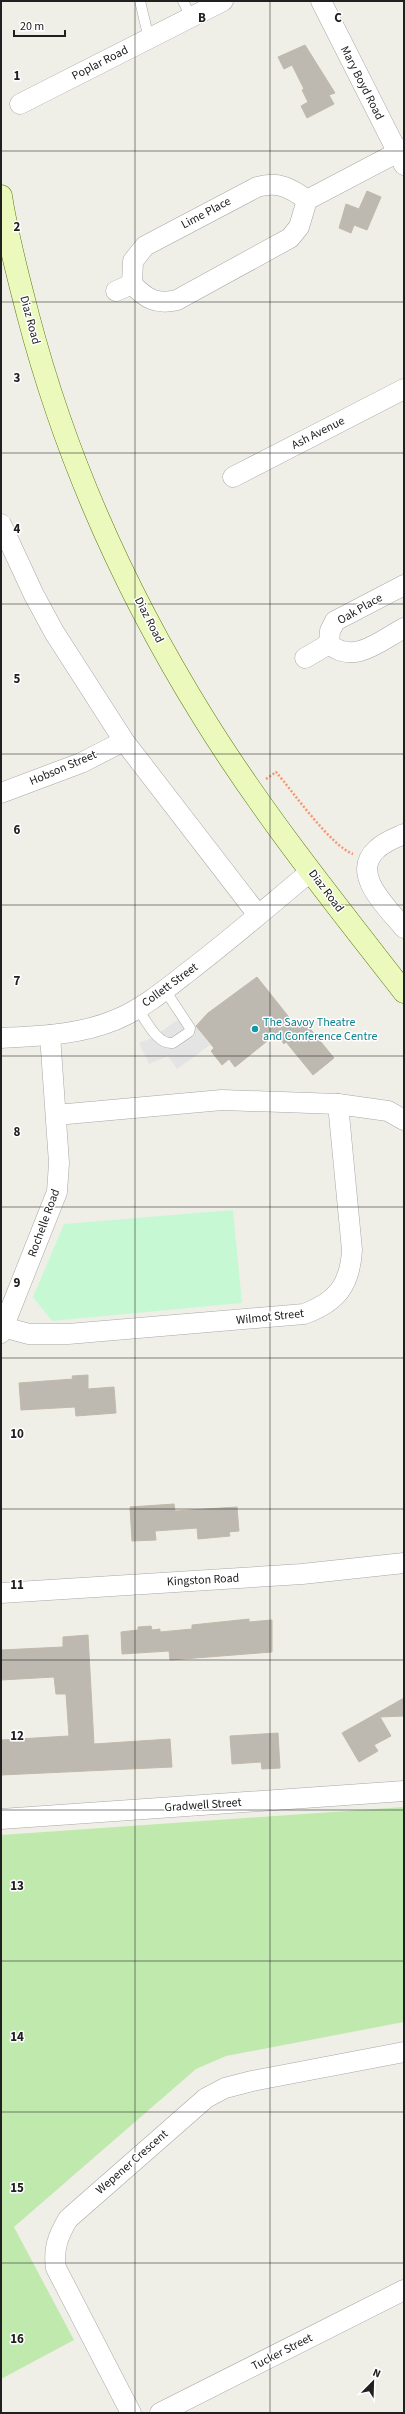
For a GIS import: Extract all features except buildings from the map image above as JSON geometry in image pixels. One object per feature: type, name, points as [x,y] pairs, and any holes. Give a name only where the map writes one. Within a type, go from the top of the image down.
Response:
[{"type":"street","name":"Poplar Road","points":[[20,104],[149,39],[187,9],[223,1]]},
{"type":"street","name":"Mary Boyd Road","points":[[321,1],[402,155]]},
{"type":"street","points":[[307,200],[402,155]]},
{"type":"street","name":"Lime Place","points":[[270,183],[284,186],[307,200],[299,227],[290,238],[178,300],[167,303],[154,302],[124,288],[133,261],[145,246],[257,187],[270,183]]},
{"type":"street","name":"Diaz Road","points":[[1,196],[21,288],[50,392],[93,504],[164,650],[204,717],[245,780],[310,872],[404,992]]},
{"type":"street","name":"Ash Avenue","points":[[233,477],[404,389]]},
{"type":"street","points":[[1,524],[34,595],[54,632],[124,741],[258,915]]},
{"type":"street","name":"Oak Place","points":[[329,644],[330,631],[335,621],[404,585]]},
{"type":"street","points":[[305,658],[329,644],[341,652],[358,653],[404,628]]},
{"type":"street","name":"Hobson Street","points":[[1,793],[81,763],[124,741]]},
{"type":"street","points":[[404,834],[377,848],[369,860],[367,871],[372,888],[404,928]]},
{"type":"street","name":"Collett Street","points":[[1,1038],[50,1035],[113,1021],[138,1009],[165,990],[310,872]]},
{"type":"street","name":"Rochelle Road","points":[[2,1330],[57,1192],[59,1163],[50,1035]]},
{"type":"street","points":[[56,1116],[222,1100],[338,1104],[388,1110],[404,1120]]},
{"type":"street","name":"Wilmot Street","points":[[2,1330],[29,1334],[68,1334],[304,1314],[321,1308],[344,1286],[351,1270],[352,1250],[338,1104]]},
{"type":"street","name":"Kingston Road","points":[[1,1593],[302,1574],[404,1563]]},
{"type":"street","name":"Gradwell Street","points":[[1,1819],[404,1792]]},
{"type":"street","name":"Wepener Crescent","points":[[131,2413],[56,2268],[54,2253],[59,2234],[68,2218],[206,2098],[225,2088],[252,2081],[404,2052]]},
{"type":"street","name":"Tucker Street","points":[[160,2413],[404,2290]]},
{"type":"lane","points":[[140,1],[149,39]]},
{"type":"lane","points":[[138,1009],[159,1038],[166,1043],[173,1043],[189,1032],[190,1028],[165,990]]},
{"type":"path","points":[[245,780],[260,774],[264,780],[276,772],[331,839],[344,850],[369,860]]},
{"type":"green space","points":[[233,1210],[242,1303],[52,1321],[33,1297],[64,1224]]},
{"type":"green space","points":[[404,1807],[404,2022],[226,2056],[196,2069],[14,2227],[74,2340],[1,2379],[1,1835]]},
{"type":"shaded area","points":[[186,1014],[210,1045],[177,1069],[168,1056],[149,1064],[139,1043],[152,1038]]},
{"type":"place","name":"The Savoy Theatre and Conference Centre","points":[[255,1029]]}]
